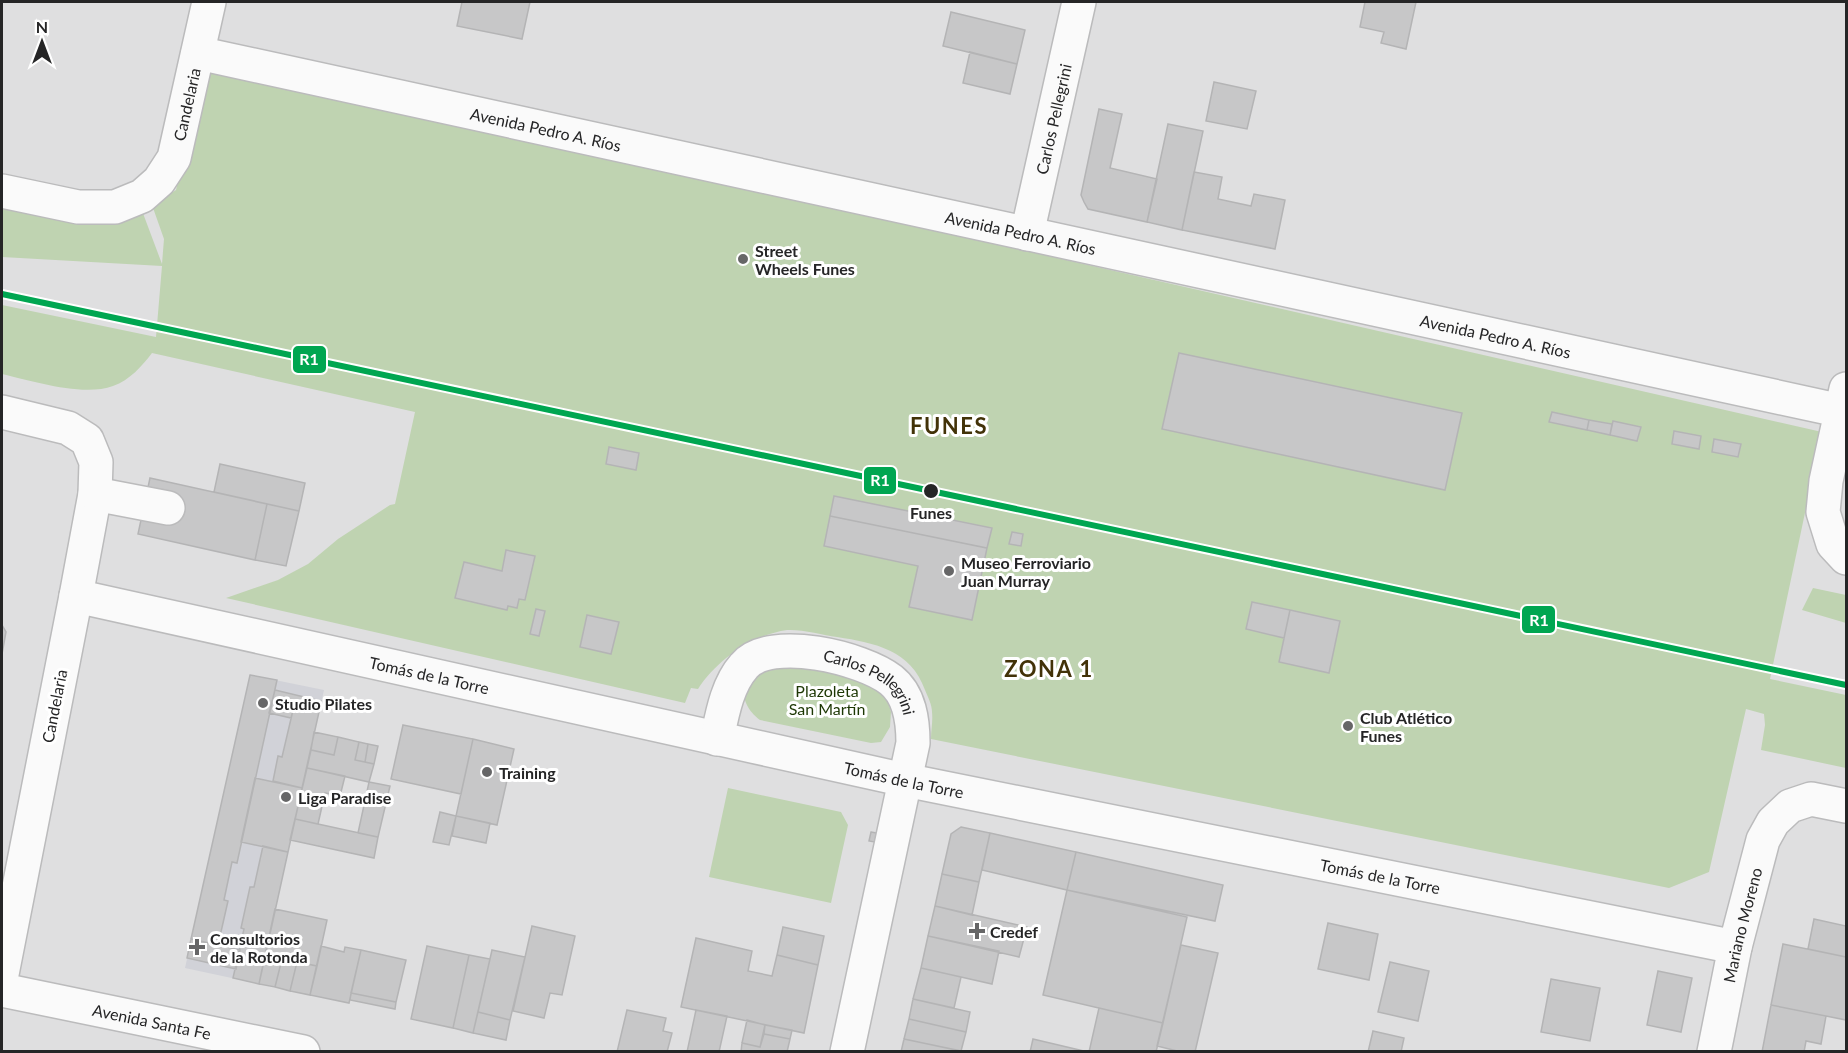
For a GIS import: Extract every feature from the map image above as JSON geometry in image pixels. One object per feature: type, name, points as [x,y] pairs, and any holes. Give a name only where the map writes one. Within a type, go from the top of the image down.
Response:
[{"type":"street","name":"Candelaria","points":[[2,191],[78,207],[115,207],[142,196],[159,181],[174,158],[209,2]]},
{"type":"street","name":"Carlos Pellegrini","points":[[1027,234],[1079,2]]},
{"type":"street","name":"Avenida Pedro A. Ríos","points":[[198,53],[1027,234],[1844,400]]},
{"type":"street","points":[[1840,551],[1823,512],[1826,481],[1844,400]]},
{"type":"street","name":"Candelaria","points":[[2,412],[68,428],[87,440],[96,462],[95,494],[2,974]]},
{"type":"street","points":[[95,494],[168,508]]},
{"type":"street","name":"Tomás de la Torre","points":[[76,596],[905,780],[1735,947]]},
{"type":"street","name":"Carlos Pellegrini","points":[[717,739],[732,685],[745,664],[764,653],[791,651],[817,653],[865,664],[892,681],[905,698],[914,722],[913,743],[847,1052]]},
{"type":"street","name":"Mariano Moreno","points":[[1714,1052],[1735,947],[1763,840],[1773,822],[1790,807],[1811,799],[1846,806]]},
{"type":"street","name":"Avenida Santa Fe","points":[[2,990],[303,1052]]},
{"type":"shaded area","points":[[250,675],[324,690],[259,984],[185,968]]},
{"type":"green space","points":[[205,64],[1822,432],[1770,679],[1846,695],[1846,768],[1761,750],[1765,725],[1764,714],[1746,709],[1709,872],[1669,888],[931,739],[931,704],[919,676],[911,666],[890,651],[851,639],[793,630],[761,637],[736,650],[725,659],[698,689],[691,688],[685,703],[226,598],[278,580],[308,564],[338,539],[395,504],[415,412],[152,353],[140,368],[125,380],[101,389],[57,387],[2,374],[2,305],[156,337],[162,266],[2,257],[2,206],[141,208],[162,264],[164,239],[152,205],[176,190]]},
{"type":"green space","points":[[1813,588],[1846,595],[1846,623],[1802,610]]},
{"type":"green space","name":"Plazoleta San Martín","points":[[765,659],[859,673],[887,697],[891,712],[890,727],[881,742],[871,743],[760,720],[747,705],[742,685]]},
{"type":"green space","points":[[728,788],[841,812],[848,825],[831,903],[709,877]]},
{"type":"building","points":[[462,2],[530,2],[522,39],[457,26]]},
{"type":"building","points":[[1365,2],[1416,2],[1406,49],[1381,43],[1384,32],[1360,27]]},
{"type":"building","points":[[951,12],[1025,30],[1017,64],[943,46]]},
{"type":"building","points":[[970,52],[1017,64],[1010,94],[963,83]]},
{"type":"building","points":[[1214,82],[1256,91],[1247,129],[1206,121]]},
{"type":"building","points":[[1099,109],[1122,114],[1110,168],[1157,179],[1147,222],[1088,209],[1081,195]]},
{"type":"building","points":[[1168,124],[1203,131],[1182,230],[1147,222]]},
{"type":"building","points":[[1194,172],[1222,177],[1218,199],[1251,206],[1254,194],[1285,200],[1275,249],[1182,230]]},
{"type":"building","points":[[1179,353],[1462,413],[1445,490],[1162,429]]},
{"type":"building","points":[[1552,412],[1589,420],[1587,430],[1549,422]]},
{"type":"building","points":[[1589,420],[1612,424],[1610,435],[1587,430]]},
{"type":"building","points":[[1613,421],[1641,427],[1637,441],[1610,435]]},
{"type":"building","points":[[1674,431],[1701,436],[1699,449],[1672,444]]},
{"type":"building","points":[[1714,439],[1741,444],[1738,457],[1712,452]]},
{"type":"building","points":[[609,447],[639,453],[636,470],[606,464]]},
{"type":"building","points":[[220,464],[305,483],[299,511],[214,492]]},
{"type":"building","points":[[150,478],[267,504],[255,560],[138,534]]},
{"type":"building","points":[[834,496],[992,528],[987,548],[830,516]]},
{"type":"building","points":[[267,504],[299,511],[286,566],[255,560]]},
{"type":"building","name":"Museo Ferroviario Juan Murray","points":[[830,516],[987,548],[972,620],[909,607],[918,566],[824,546]]},
{"type":"building","points":[[1012,532],[1023,534],[1021,546],[1009,544]]},
{"type":"building","points":[[506,550],[535,556],[525,600],[519,599],[517,608],[508,606],[507,610],[455,598],[464,562],[502,571]]},
{"type":"building","points":[[1252,602],[1290,610],[1284,638],[1246,629]]},
{"type":"building","points":[[536,609],[545,611],[539,636],[530,634]]},
{"type":"building","points":[[1290,610],[1340,621],[1329,673],[1279,662]]},
{"type":"building","points":[[587,615],[619,622],[611,654],[580,647]]},
{"type":"building","points":[[2,625],[6,632],[2,654]]},
{"type":"building","points":[[250,675],[277,680],[237,863],[232,862],[224,900],[228,901],[218,945],[191,939]]},
{"type":"building","points":[[275,690],[321,701],[319,712],[294,706],[291,718],[269,713]]},
{"type":"building","points":[[294,706],[319,712],[302,788],[273,781],[278,756],[282,757]]},
{"type":"building","points":[[403,725],[473,739],[461,794],[391,779]]},
{"type":"building","points":[[314,732],[338,737],[334,755],[311,750]]},
{"type":"building","points":[[338,737],[359,742],[355,760],[374,764],[369,782],[307,768],[311,750],[334,755]]},
{"type":"building","name":"Training","points":[[473,739],[514,749],[497,825],[456,816]]},
{"type":"building","points":[[359,742],[368,744],[365,762],[355,760]]},
{"type":"building","points":[[368,744],[378,746],[374,764],[365,762]]},
{"type":"building","points":[[307,768],[345,776],[340,796],[325,793],[318,824],[295,819]]},
{"type":"building","points":[[255,778],[302,788],[288,852],[241,842]]},
{"type":"building","points":[[369,782],[390,786],[378,837],[358,833]]},
{"type":"building","points":[[440,812],[456,816],[449,845],[433,842]]},
{"type":"building","points":[[456,816],[490,823],[486,843],[452,836]]},
{"type":"building","points":[[295,819],[378,837],[374,858],[290,840]]},
{"type":"building","points":[[961,827],[990,833],[979,882],[942,874],[951,834]]},
{"type":"building","points":[[871,832],[882,834],[880,843],[869,841]]},
{"type":"building","points":[[990,833],[1076,852],[1067,890],[982,870]]},
{"type":"building","points":[[263,846],[288,852],[259,984],[233,978],[244,929],[241,928],[250,887],[254,887]]},
{"type":"building","points":[[1076,852],[1223,885],[1215,921],[1067,890]]},
{"type":"building","points":[[942,874],[979,882],[972,915],[935,906]]},
{"type":"building","points":[[1067,890],[1187,917],[1163,1023],[1043,995]]},
{"type":"building","name":"Credef","points":[[935,906],[1027,927],[1019,957],[928,936]]},
{"type":"building","points":[[275,909],[327,920],[317,966],[265,955]]},
{"type":"building","points":[[1814,919],[1846,926],[1846,957],[1808,949]]},
{"type":"building","points":[[1328,923],[1378,934],[1369,980],[1318,969]]},
{"type":"building","points":[[532,926],[575,936],[562,995],[550,993],[544,1018],[513,1011]]},
{"type":"building","points":[[783,927],[824,936],[818,965],[777,955]]},
{"type":"building","points":[[928,936],[999,951],[992,984],[921,968]]},
{"type":"building","points":[[696,938],[752,951],[748,971],[772,976],[777,955],[818,965],[804,1033],[681,1007]]},
{"type":"building","points":[[191,939],[240,950],[236,969],[187,958]]},
{"type":"building","points":[[1783,944],[1846,957],[1846,1020],[1771,1005]]},
{"type":"building","points":[[1181,945],[1218,953],[1195,1052],[1181,1052],[1157,1046]]},
{"type":"building","points":[[321,946],[344,952],[345,947],[361,950],[349,1003],[310,995]]},
{"type":"building","points":[[427,946],[469,955],[453,1028],[411,1019]]},
{"type":"building","points":[[361,950],[406,960],[396,1002],[351,993]]},
{"type":"building","points":[[492,950],[525,957],[510,1020],[478,1012]]},
{"type":"building","points":[[265,955],[282,959],[275,987],[259,984]]},
{"type":"building","points":[[469,955],[490,959],[473,1033],[453,1028]]},
{"type":"building","points":[[282,959],[297,962],[290,991],[275,987]]},
{"type":"building","points":[[297,962],[317,966],[310,995],[290,991]]},
{"type":"building","points":[[1390,962],[1429,971],[1418,1021],[1378,1012]]},
{"type":"building","points":[[921,968],[961,977],[954,1008],[913,999]]},
{"type":"building","points":[[1658,971],[1692,978],[1681,1032],[1647,1025]]},
{"type":"building","points":[[1551,979],[1600,988],[1590,1041],[1541,1032]]},
{"type":"building","points":[[351,993],[396,1002],[395,1009],[350,1000]]},
{"type":"building","points":[[913,999],[970,1012],[966,1032],[909,1019]]},
{"type":"building","points":[[1771,1005],[1826,1016],[1821,1044],[1806,1041],[1804,1052],[1762,1052]]},
{"type":"building","points":[[1099,1008],[1163,1023],[1156,1052],[1089,1052]]},
{"type":"building","points":[[627,1010],[666,1018],[663,1031],[672,1033],[667,1052],[617,1052]]},
{"type":"building","points":[[696,1010],[727,1016],[719,1052],[687,1052]]},
{"type":"building","points":[[478,1012],[510,1020],[506,1040],[473,1033]]},
{"type":"building","points":[[909,1019],[966,1032],[961,1051],[904,1039]]},
{"type":"building","points":[[747,1020],[765,1025],[760,1047],[742,1043]]},
{"type":"building","points":[[765,1025],[792,1030],[790,1039],[764,1034]]},
{"type":"building","points":[[1373,1031],[1404,1038],[1401,1052],[1368,1052]]},
{"type":"building","points":[[764,1034],[790,1039],[787,1052],[741,1052],[742,1043],[760,1047]]},
{"type":"building","points":[[904,1039],[961,1051],[962,1052],[901,1052]]},
{"type":"building","points":[[1033,1039],[1088,1052],[1030,1052]]},
{"type":"transit line","name":"R1","points":[[2,294],[1846,685]]},
{"type":"place","name":"Street Wheels Funes","points":[[743,259]]},
{"type":"place","name":"Funes","points":[[931,491]]},
{"type":"place","name":"Museo Ferroviario Juan Murray","points":[[949,571]]},
{"type":"place","name":"Studio Pilates","points":[[263,703]]},
{"type":"place","name":"Club Atlético Funes","points":[[1348,726]]},
{"type":"place","name":"Training","points":[[487,772]]},
{"type":"place","name":"Liga Paradise","points":[[286,797]]},
{"type":"place","name":"Credef","points":[[977,931]]},
{"type":"place","name":"Consultorios de la Rotonda","points":[[197,947]]},
{"type":"district","name":"FUNES","points":[[949,425]]},
{"type":"district","name":"ZONA 1","points":[[1049,668]]}]
